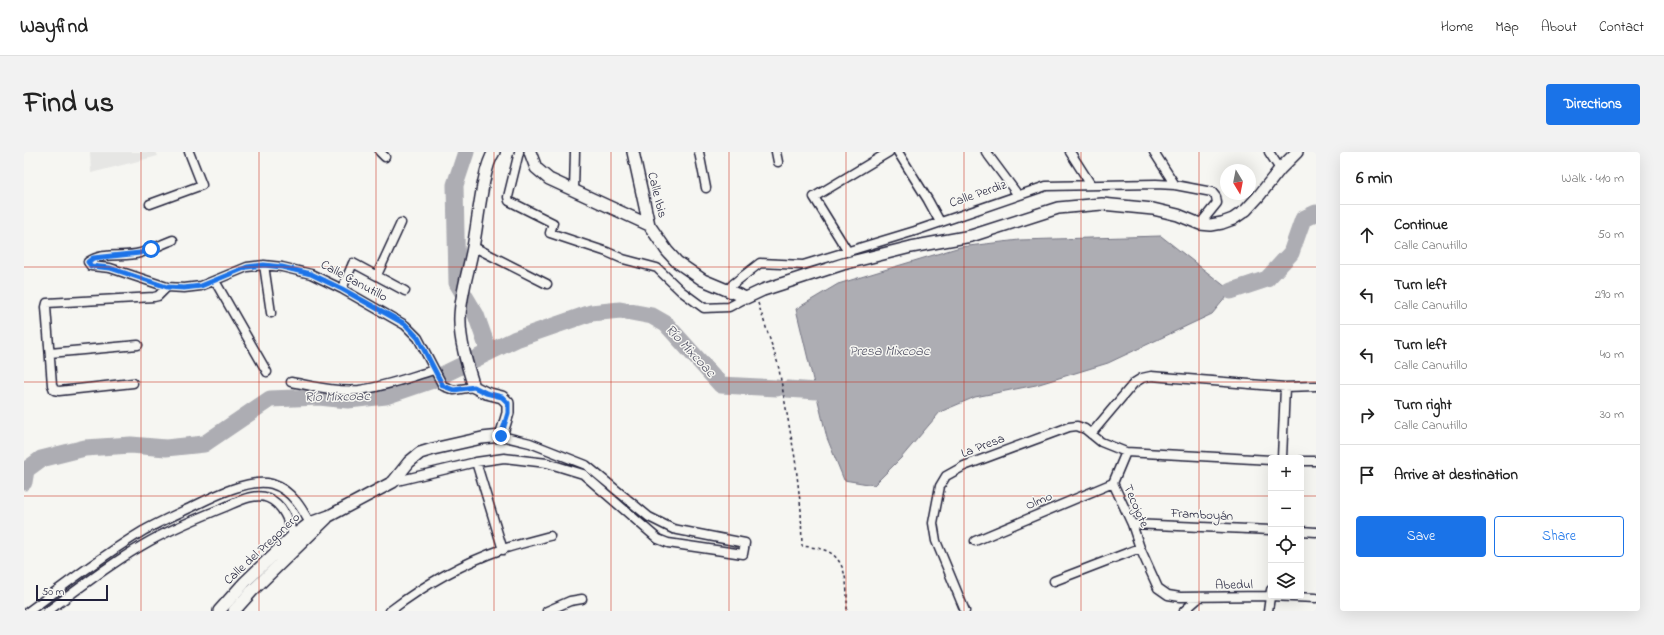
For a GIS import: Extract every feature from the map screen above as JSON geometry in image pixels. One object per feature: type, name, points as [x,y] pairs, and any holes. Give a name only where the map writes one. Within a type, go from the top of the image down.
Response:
[{"type":"street","points":[[150,204],[202,184],[190,152]]},
{"type":"street","points":[[494,152],[490,157],[484,184],[474,246],[462,298],[460,317],[466,360],[474,387],[486,393],[502,397],[508,403],[508,413],[501,436]]},
{"type":"street","name":"Calle Perdiz","points":[[519,152],[508,200],[553,223],[550,233],[607,252],[623,259],[657,268],[704,308],[729,307],[742,294],[733,284],[760,263],[803,265],[848,252],[1046,186],[1174,185],[1212,192],[1216,197],[1217,203],[1200,224]]},
{"type":"street","points":[[530,152],[536,168],[549,179],[649,225]]},
{"type":"street","points":[[574,190],[575,152]]},
{"type":"street","name":"Calle Ibis","points":[[633,152],[649,225],[677,262],[703,280],[742,294]]},
{"type":"street","points":[[700,152],[706,188]]},
{"type":"street","points":[[776,152],[778,162]]},
{"type":"street","points":[[848,252],[814,197],[889,152]]},
{"type":"street","points":[[898,152],[940,222]]},
{"type":"street","points":[[986,152],[1018,195]]},
{"type":"street","points":[[1070,152],[1091,185]]},
{"type":"street","points":[[1154,152],[1174,185]]},
{"type":"street","points":[[1269,152],[1280,169]]},
{"type":"street","points":[[742,294],[763,290],[844,264],[911,247],[971,236],[1058,208],[1102,204],[1153,209],[1178,215],[1200,224],[1211,225],[1233,219],[1246,210],[1280,169],[1297,152]]},
{"type":"street","points":[[377,275],[401,223]]},
{"type":"street","name":"Calle Canutillo","points":[[173,240],[140,253],[93,258],[88,262],[91,266],[110,268],[167,287],[184,288],[201,286],[247,267],[264,265],[282,267],[311,274],[342,289],[405,324],[418,338],[443,386],[454,390],[474,387]]},
{"type":"street","points":[[474,246],[547,284]]},
{"type":"street","points":[[342,289],[353,263],[405,291]]},
{"type":"street","points":[[264,265],[271,313]]},
{"type":"street","points":[[215,281],[267,372]]},
{"type":"street","points":[[133,383],[59,391],[54,390],[52,385],[46,307],[47,303],[158,296],[167,287]]},
{"type":"street","points":[[50,353],[138,345]]},
{"type":"street","points":[[291,382],[335,390],[358,390],[391,383],[434,370]]},
{"type":"street","points":[[1268,460],[1126,452],[1101,442],[1091,434],[1134,383],[1142,378],[1151,376],[1285,387],[1316,386]]},
{"type":"street","points":[[1282,455],[1285,387]]},
{"type":"street","name":"La Presa","points":[[965,611],[941,557],[936,541],[933,523],[940,486],[946,476],[964,466],[1070,427],[1077,426],[1085,429],[1091,434]]},
{"type":"street","name":"Calle del Pregonero","points":[[219,611],[245,582],[293,536],[312,527],[329,516],[393,482],[476,462],[504,458],[546,463],[583,474],[658,540],[668,543],[743,554],[745,543],[673,528],[649,517],[586,465],[530,443],[501,436],[482,438],[420,453],[409,462],[393,482]]},
{"type":"street","name":"Tecojote","points":[[1126,452],[1113,483],[1132,524],[1140,548],[1158,588],[1168,595]]},
{"type":"street","points":[[1304,461],[1316,461]]},
{"type":"street","points":[[476,462],[503,550]]},
{"type":"street","points":[[28,611],[104,556],[144,531],[212,497],[239,487],[257,483],[270,484],[284,489],[295,499],[312,527]]},
{"type":"street","name":"Olmo","points":[[975,542],[1113,483]]},
{"type":"street","points":[[48,611],[150,541],[206,515],[258,496],[268,498],[278,505],[284,514],[297,548]]},
{"type":"street","name":"Framboyán","points":[[1132,524],[1268,530]]},
{"type":"street","name":"Calle del Pregonero","points":[[234,611],[252,591],[297,548],[312,527]]},
{"type":"street","points":[[1304,531],[1316,532]]},
{"type":"street","points":[[390,611],[425,586],[503,550],[550,536]]},
{"type":"street","points":[[1054,581],[1140,548]]},
{"type":"street","name":"Abedul","points":[[1168,595],[1180,597],[1200,597],[1268,593]]},
{"type":"street","name":"Abedul","points":[[1184,611],[1200,597]]},
{"type":"street","name":"Abedul","points":[[1304,597],[1316,598]]},
{"type":"street","points":[[546,611],[570,601],[582,599]]},
{"type":"street","points":[[1268,611],[1270,599]]},
{"type":"path","points":[[742,294],[778,364],[795,458],[801,510],[802,546],[828,551],[838,560],[843,568],[847,593],[847,611]]},
{"type":"shaded area","points":[[90,152],[156,152],[158,156],[91,173]]},
{"type":"water","name":"Presa Mixcoac","points":[[1161,236],[1231,291],[1212,314],[1108,363],[1036,385],[975,397],[940,412],[901,458],[874,485],[844,480],[827,438],[796,309],[838,284],[960,247],[1019,240]]},
{"type":"waterway","points":[[466,152],[455,185],[457,283],[476,315],[489,352]]},
{"type":"waterway","points":[[1231,291],[1267,279],[1291,253],[1303,219],[1316,213]]},
{"type":"waterway","name":"Río Mixcoac","points":[[24,482],[26,470],[41,459],[85,448],[131,445],[166,448],[204,444],[270,399],[319,397],[348,400],[386,396],[430,381],[516,339],[591,313],[620,310],[652,316],[666,324],[721,385],[777,388]]},
{"type":"waterway","name":"Río Mixcoac","points":[[787,389],[817,391]]},
{"type":"route","points":[[151,249],[140,253],[122,256],[116,255],[93,258],[88,262],[91,266],[110,268],[167,287],[184,288],[201,286],[247,267],[264,265],[282,267],[311,274],[342,289],[405,324],[418,338],[443,386],[454,390],[474,387],[486,393],[502,397],[508,403],[508,413],[501,436]]}]
